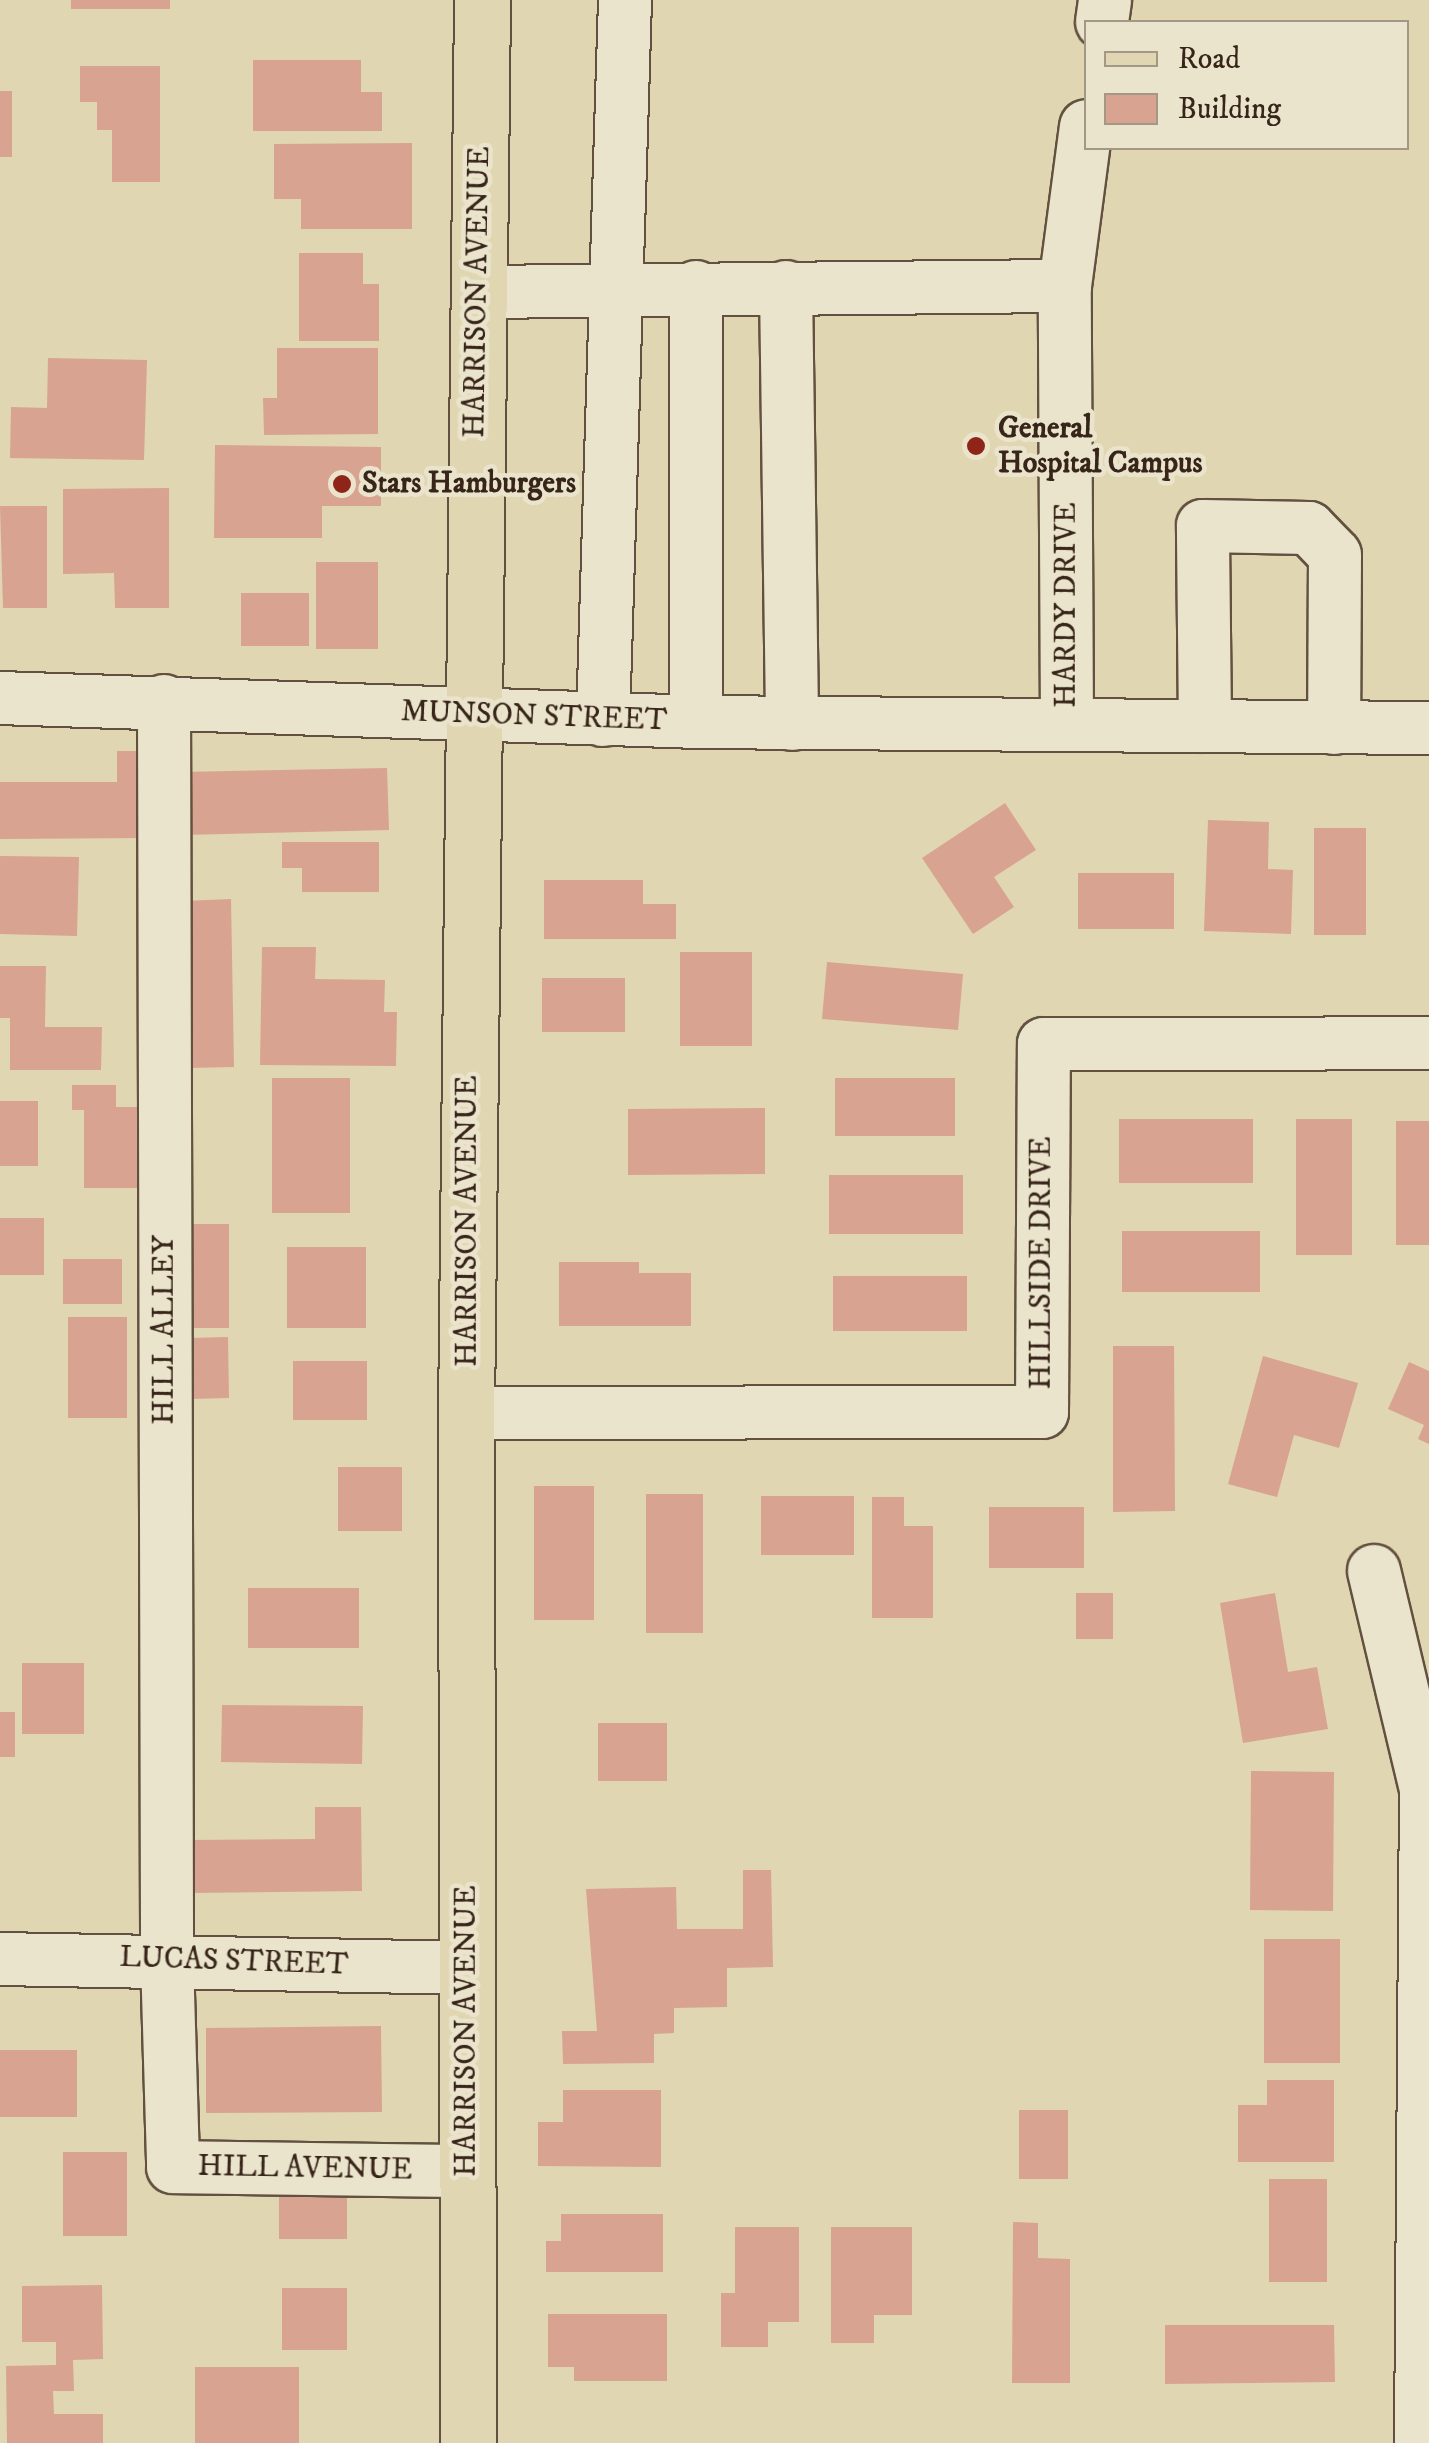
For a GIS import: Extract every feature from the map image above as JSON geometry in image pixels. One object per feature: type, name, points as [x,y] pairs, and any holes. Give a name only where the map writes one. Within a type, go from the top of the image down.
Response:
[{"type":"main road","name":"HARRISON AVENUE","points":[[468,2443],[466,1413],[482,0]]},
{"type":"street","points":[[603,720],[625,0]]},
{"type":"street","name":"HARDY DRIVE","points":[[1068,725],[1065,286],[1084,141]]},
{"type":"street","points":[[478,292],[1065,286]]},
{"type":"street","points":[[696,287],[696,722]]},
{"type":"street","points":[[786,287],[792,724]]},
{"type":"street","points":[[1205,726],[1203,526],[1309,528],[1335,556],[1334,728]]},
{"type":"street","name":"MUNSON STREET","points":[[0,698],[696,722],[1429,728]]},
{"type":"street","name":"HILL ALLEY","points":[[164,702],[166,1959]]},
{"type":"street","name":"HILLSIDE DRIVE","points":[[466,1413],[1042,1412],[1044,1044],[1429,1043]]},
{"type":"street","points":[[1374,1571],[1426,1788],[1421,2443]]},
{"type":"street","name":"LUCAS STREET","points":[[0,1959],[166,1959],[468,1968]]},
{"type":"street","name":"HILL AVENUE","points":[[166,1959],[173,2167],[466,2171]]},
{"type":"building","points":[[71,0],[170,0],[170,9],[71,9]]},
{"type":"building","points":[[253,60],[361,60],[361,92],[382,92],[382,131],[253,131]]},
{"type":"building","points":[[80,66],[160,66],[160,182],[112,182],[112,130],[97,130],[97,102],[80,102]]},
{"type":"building","points":[[0,91],[12,91],[12,157],[0,157]]},
{"type":"building","points":[[412,143],[412,229],[301,229],[301,199],[274,199],[274,144]]},
{"type":"building","points":[[299,253],[363,253],[363,284],[379,284],[379,341],[299,341]]},
{"type":"building","points":[[277,348],[378,348],[378,434],[264,435],[263,398],[277,398]]},
{"type":"building","points":[[48,358],[147,360],[144,460],[10,458],[11,407],[47,408]]},
{"type":"building","points":[[215,445],[381,447],[381,506],[322,506],[322,538],[214,538]]},
{"type":"building","points":[[169,488],[169,608],[115,608],[114,573],[63,574],[63,489]]},
{"type":"building","points":[[0,506],[47,506],[47,608],[3,608]]},
{"type":"building","points":[[316,562],[378,562],[378,649],[316,649]]},
{"type":"building","points":[[241,593],[309,593],[309,646],[241,646]]},
{"type":"building","points":[[117,751],[143,751],[143,838],[0,839],[0,782],[117,782]]},
{"type":"building","points":[[387,768],[389,830],[182,835],[181,772]]},
{"type":"building","points":[[1005,803],[1036,850],[994,877],[1014,907],[973,934],[922,858]]},
{"type":"building","points":[[1208,820],[1269,822],[1268,869],[1293,870],[1291,934],[1204,931]]},
{"type":"building","points":[[1314,828],[1366,828],[1366,935],[1314,935]]},
{"type":"building","points":[[282,842],[379,842],[379,892],[302,892],[302,868],[282,868]]},
{"type":"building","points":[[0,856],[79,857],[77,936],[0,934]]},
{"type":"building","points":[[1078,873],[1174,873],[1174,929],[1078,929]]},
{"type":"building","points":[[544,880],[643,880],[643,904],[676,904],[676,939],[544,939]]},
{"type":"building","points":[[231,899],[234,1067],[188,1068],[184,901]]},
{"type":"building","points":[[262,947],[316,947],[315,979],[385,980],[384,1012],[397,1012],[396,1066],[260,1065]]},
{"type":"building","points":[[680,952],[752,952],[752,1046],[680,1046]]},
{"type":"building","points":[[827,962],[963,974],[958,1030],[822,1019]]},
{"type":"building","points":[[0,966],[46,966],[45,1027],[102,1027],[101,1070],[10,1070],[10,1018],[0,1018]]},
{"type":"building","points":[[542,978],[625,978],[625,1032],[542,1032]]},
{"type":"building","points":[[272,1078],[350,1078],[350,1213],[272,1213]]},
{"type":"building","points":[[835,1078],[955,1078],[955,1136],[835,1136]]},
{"type":"building","points":[[72,1085],[116,1085],[116,1107],[140,1107],[140,1188],[84,1188],[84,1110],[72,1110]]},
{"type":"building","points":[[0,1101],[38,1101],[38,1166],[0,1166]]},
{"type":"building","points":[[765,1108],[765,1174],[628,1175],[628,1109]]},
{"type":"building","points":[[1119,1119],[1253,1119],[1253,1183],[1119,1183]]},
{"type":"building","points":[[1296,1119],[1352,1119],[1352,1255],[1296,1255]]},
{"type":"building","points":[[1396,1121],[1429,1121],[1429,1245],[1396,1245]]},
{"type":"building","points":[[829,1175],[963,1175],[963,1234],[829,1234]]},
{"type":"building","points":[[0,1218],[44,1218],[44,1275],[0,1275]]},
{"type":"building","points":[[184,1224],[229,1224],[229,1328],[184,1328]]},
{"type":"building","points":[[1122,1231],[1260,1231],[1260,1292],[1122,1292]]},
{"type":"building","points":[[287,1247],[366,1247],[366,1328],[287,1328]]},
{"type":"building","points":[[63,1259],[122,1259],[122,1304],[63,1304]]},
{"type":"building","points":[[559,1262],[639,1262],[639,1273],[691,1273],[691,1326],[559,1326]]},
{"type":"building","points":[[833,1276],[967,1276],[967,1331],[833,1331]]},
{"type":"building","points":[[68,1317],[127,1317],[127,1418],[68,1418]]},
{"type":"building","points":[[228,1337],[229,1398],[190,1399],[189,1338]]},
{"type":"building","points":[[1113,1346],[1174,1346],[1175,1511],[1113,1512]]},
{"type":"building","points":[[1263,1356],[1358,1383],[1339,1448],[1294,1435],[1277,1497],[1228,1484]]},
{"type":"building","points":[[293,1361],[367,1361],[367,1420],[293,1420]]},
{"type":"building","points":[[1409,1362],[1429,1371],[1429,1444],[1418,1439],[1424,1425],[1388,1409]]},
{"type":"building","points":[[338,1467],[402,1467],[402,1531],[338,1531]]},
{"type":"building","points":[[534,1486],[594,1486],[594,1620],[534,1620]]},
{"type":"building","points":[[646,1494],[703,1494],[703,1633],[646,1633]]},
{"type":"building","points":[[761,1496],[854,1496],[854,1555],[761,1555]]},
{"type":"building","points":[[872,1497],[904,1497],[904,1526],[933,1526],[933,1618],[872,1618]]},
{"type":"building","points":[[989,1507],[1084,1507],[1084,1568],[989,1568]]},
{"type":"building","points":[[248,1588],[359,1588],[359,1648],[248,1648]]},
{"type":"building","points":[[1076,1593],[1113,1593],[1113,1639],[1076,1639]]},
{"type":"building","points":[[1275,1593],[1288,1672],[1317,1667],[1328,1729],[1243,1743],[1220,1603]]},
{"type":"building","points":[[22,1663],[84,1663],[84,1734],[22,1734]]},
{"type":"building","points":[[222,1705],[363,1706],[362,1764],[221,1762]]},
{"type":"building","points":[[0,1712],[15,1712],[15,1757],[0,1757]]},
{"type":"building","points":[[598,1723],[667,1723],[667,1781],[598,1781]]},
{"type":"building","points":[[1251,1771],[1334,1772],[1333,1911],[1250,1910]]},
{"type":"building","points":[[315,1807],[361,1807],[362,1891],[187,1893],[186,1840],[315,1839]]},
{"type":"building","points":[[743,1870],[771,1870],[773,1967],[727,1968],[727,2007],[674,2008],[674,2033],[654,2034],[654,2063],[563,2064],[562,2031],[597,2031],[586,1889],[676,1887],[677,1929],[743,1929]]},
{"type":"building","points":[[1264,1939],[1340,1939],[1340,2063],[1264,2063]]},
{"type":"building","points":[[381,2026],[382,2112],[206,2113],[206,2028]]},
{"type":"building","points":[[0,2050],[77,2050],[77,2117],[0,2117]]},
{"type":"building","points":[[1267,2080],[1334,2080],[1334,2162],[1238,2162],[1238,2105],[1267,2105]]},
{"type":"building","points":[[563,2090],[661,2090],[661,2167],[538,2166],[538,2122],[563,2122]]},
{"type":"building","points":[[1019,2110],[1068,2110],[1068,2179],[1019,2179]]},
{"type":"building","points":[[63,2152],[127,2152],[127,2236],[63,2236]]},
{"type":"building","points":[[279,2179],[347,2179],[347,2239],[279,2239]]},
{"type":"building","points":[[1269,2179],[1327,2179],[1327,2282],[1269,2282]]},
{"type":"building","points":[[561,2214],[663,2214],[663,2272],[546,2272],[546,2241],[561,2241]]},
{"type":"building","points":[[1013,2222],[1038,2223],[1038,2258],[1070,2259],[1070,2383],[1012,2383]]},
{"type":"building","points":[[735,2227],[799,2227],[799,2322],[768,2322],[768,2347],[721,2347],[721,2293],[735,2293]]},
{"type":"building","points":[[831,2227],[912,2227],[912,2315],[874,2315],[874,2343],[831,2343]]},
{"type":"building","points":[[102,2285],[103,2359],[73,2360],[74,2391],[53,2391],[54,2414],[103,2414],[103,2443],[7,2443],[6,2366],[56,2365],[56,2342],[22,2342],[22,2286]]},
{"type":"building","points":[[282,2288],[347,2288],[347,2350],[282,2350]]},
{"type":"building","points":[[548,2314],[667,2314],[667,2381],[574,2381],[574,2367],[548,2367]]},
{"type":"building","points":[[1165,2325],[1334,2325],[1335,2382],[1165,2384]]},
{"type":"building","points":[[195,2367],[299,2367],[299,2443],[195,2443]]},
{"type":"place","name":"General Hospital Campus","points":[[976,446]]},
{"type":"place","name":"Stars Hamburgers","points":[[342,484]]}]
